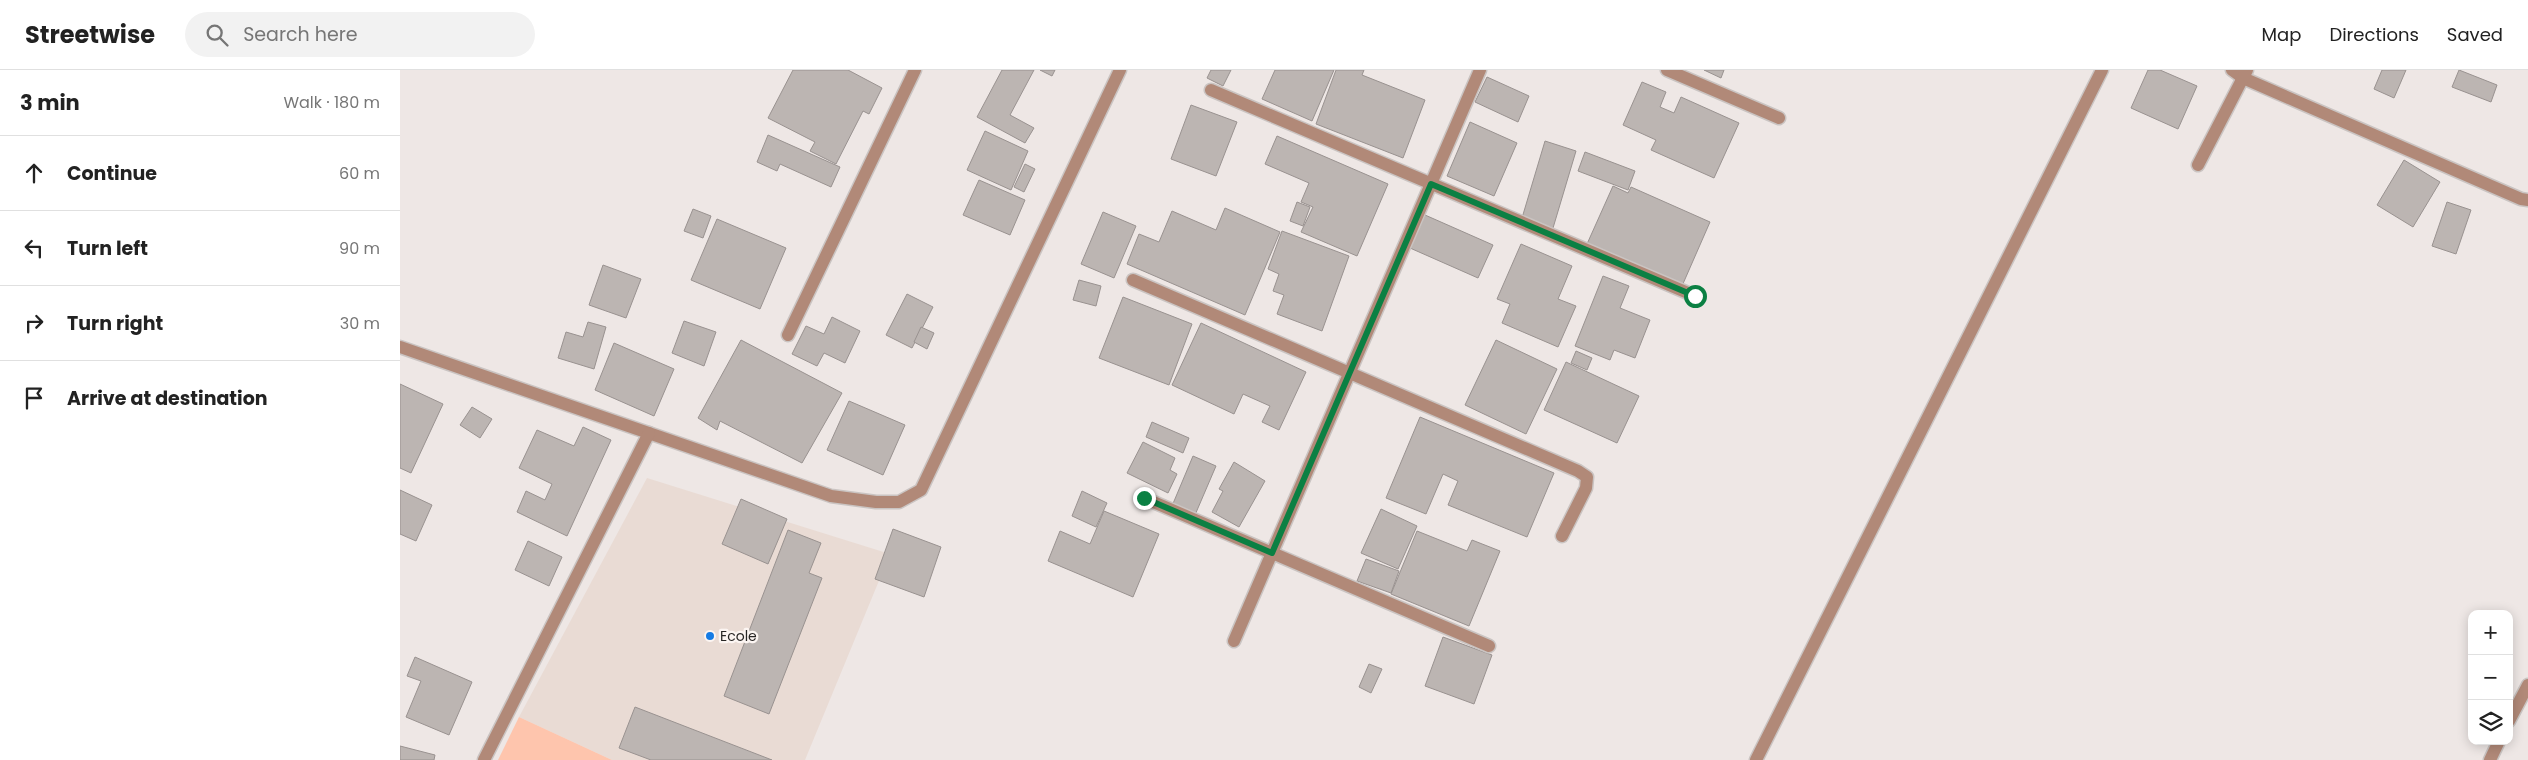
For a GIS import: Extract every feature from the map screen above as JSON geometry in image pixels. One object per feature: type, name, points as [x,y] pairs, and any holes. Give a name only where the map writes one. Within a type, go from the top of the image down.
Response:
[{"type":"street","points":[[788,334],[915,70]]},
{"type":"street","points":[[401,349],[831,496],[876,502],[899,502],[921,490],[1120,70]]},
{"type":"street","points":[[1234,641],[1480,70]]},
{"type":"street","points":[[1667,70],[1779,118]]},
{"type":"street","points":[[1756,760],[2102,70]]},
{"type":"street","points":[[2232,70],[2245,74],[2521,199],[2528,200]]},
{"type":"street","points":[[2198,165],[2245,74]]},
{"type":"street","points":[[1211,90],[1695,296]]},
{"type":"street","points":[[1134,280],[1578,471],[1587,477],[1586,488],[1562,536]]},
{"type":"street","points":[[484,760],[649,433]]},
{"type":"street","points":[[1144,498],[1489,646]]},
{"type":"street","points":[[2513,713],[2528,685]]},
{"type":"street","points":[[2490,760],[2497,745]]},
{"type":"shaded area","name":"Ecole","points":[[647,478],[890,554],[805,760],[612,760],[519,717]]},
{"type":"shaded area","points":[[519,717],[612,760],[498,760]]},
{"type":"building","points":[[793,70],[848,70],[882,88],[869,114],[863,111],[836,164],[810,151],[815,142],[768,118]]},
{"type":"building","points":[[1002,70],[1034,70],[1010,115],[1034,128],[1025,143],[977,117]]},
{"type":"building","points":[[1040,70],[1055,70],[1052,76]]},
{"type":"building","points":[[1211,70],[1231,70],[1223,86],[1207,78]]},
{"type":"building","points":[[1275,70],[1334,70],[1312,121],[1262,99]]},
{"type":"building","points":[[1336,70],[1364,70],[1362,75],[1425,100],[1403,158],[1316,124]]},
{"type":"building","points":[[1704,70],[1724,70],[1721,78]]},
{"type":"building","points":[[2148,70],[2160,70],[2197,86],[2178,129],[2131,108]]},
{"type":"building","points":[[2382,70],[2406,70],[2394,98],[2374,89]]},
{"type":"building","points":[[2459,70],[2497,85],[2491,102],[2452,87]]},
{"type":"building","points":[[1487,77],[1529,96],[1518,122],[1475,102]]},
{"type":"building","points":[[1642,82],[1666,92],[1660,107],[1674,113],[1681,97],[1739,123],[1714,178],[1651,150],[1656,140],[1623,125]]},
{"type":"building","points":[[1191,105],[1237,122],[1216,176],[1171,159]]},
{"type":"building","points":[[1470,122],[1517,143],[1494,196],[1447,176]]},
{"type":"building","points":[[985,131],[1028,151],[1011,190],[967,170]]},
{"type":"building","points":[[768,135],[840,167],[831,187],[780,164],[777,171],[757,162]]},
{"type":"building","points":[[1277,136],[1388,184],[1357,256],[1301,232],[1313,207],[1301,202],[1309,183],[1265,164]]},
{"type":"building","points":[[1545,141],[1576,151],[1553,228],[1522,218]]},
{"type":"building","points":[[1585,152],[1635,171],[1628,190],[1578,171]]},
{"type":"building","points":[[2404,160],[2440,182],[2413,227],[2377,205]]},
{"type":"building","points":[[1025,164],[1035,169],[1024,192],[1014,187]]},
{"type":"building","points":[[979,180],[1025,200],[1010,235],[963,215]]},
{"type":"building","points":[[1613,186],[1628,193],[1631,187],[1710,222],[1682,286],[1587,244]]},
{"type":"building","points":[[1297,202],[1310,207],[1303,226],[1290,221]]},
{"type":"building","points":[[2447,202],[2471,210],[2456,254],[2432,246]]},
{"type":"building","points":[[1225,208],[1280,232],[1245,315],[1127,264],[1139,234],[1159,242],[1172,211],[1216,230]]},
{"type":"building","points":[[693,209],[711,216],[703,238],[684,231]]},
{"type":"building","points":[[1103,212],[1136,226],[1114,278],[1081,264]]},
{"type":"building","points":[[1425,215],[1493,245],[1478,278],[1410,248]]},
{"type":"building","points":[[717,219],[786,248],[760,309],[691,280]]},
{"type":"building","points":[[1282,231],[1349,256],[1322,331],[1277,314],[1284,295],[1273,291],[1279,274],[1268,269]]},
{"type":"building","points":[[1521,244],[1572,266],[1558,299],[1576,306],[1558,347],[1502,323],[1510,304],[1497,299]]},
{"type":"building","points":[[603,265],[641,279],[626,318],[589,305]]},
{"type":"building","points":[[1603,276],[1629,286],[1620,308],[1650,320],[1635,358],[1614,350],[1610,360],[1575,346]]},
{"type":"building","points":[[1079,280],[1101,286],[1096,306],[1073,300]]},
{"type":"building","points":[[907,294],[933,307],[912,348],[886,335]]},
{"type":"building","points":[[1123,297],[1192,324],[1169,385],[1099,358]]},
{"type":"building","points":[[832,317],[860,331],[845,363],[824,353],[817,366],[792,354],[806,326],[824,334]]},
{"type":"building","points":[[684,321],[716,332],[704,366],[672,353]]},
{"type":"building","points":[[588,322],[606,327],[594,369],[558,358],[566,332],[583,337]]},
{"type":"building","points":[[1201,323],[1306,372],[1279,430],[1262,422],[1270,406],[1243,394],[1234,414],[1172,385]]},
{"type":"building","points":[[921,327],[934,333],[927,349],[914,342]]},
{"type":"building","points":[[741,340],[842,393],[802,463],[720,421],[717,430],[698,418]]},
{"type":"building","points":[[1496,340],[1557,369],[1526,434],[1465,405]]},
{"type":"building","points":[[614,343],[674,369],[654,416],[595,390]]},
{"type":"building","points":[[1576,351],[1592,358],[1587,370],[1571,363]]},
{"type":"building","points":[[1566,362],[1639,396],[1617,443],[1544,410]]},
{"type":"building","points":[[400,384],[443,404],[411,473],[400,468]]},
{"type":"building","points":[[849,401],[905,425],[883,475],[827,450]]},
{"type":"building","points":[[472,407],[492,419],[480,438],[460,425]]},
{"type":"building","points":[[1420,417],[1554,473],[1527,537],[1448,505],[1458,481],[1443,474],[1426,514],[1386,498]]},
{"type":"building","points":[[1152,422],[1189,438],[1183,453],[1146,437]]},
{"type":"building","points":[[583,427],[611,440],[567,536],[517,512],[526,491],[545,500],[552,484],[519,468],[537,430],[574,446]]},
{"type":"building","points":[[1143,442],[1175,458],[1170,470],[1177,474],[1168,493],[1127,473]]},
{"type":"building","points":[[1193,456],[1216,466],[1195,515],[1172,506]]},
{"type":"building","points":[[1234,462],[1265,481],[1239,527],[1212,512],[1223,491],[1219,489]]},
{"type":"building","points":[[400,490],[432,505],[416,541],[400,534]]},
{"type":"building","points":[[1082,491],[1107,503],[1096,527],[1072,516]]},
{"type":"building","points":[[741,499],[787,519],[768,564],[722,544]]},
{"type":"building","points":[[1381,509],[1417,526],[1398,569],[1361,553]]},
{"type":"building","points":[[1104,511],[1159,534],[1133,597],[1048,561],[1060,531],[1090,544]]},
{"type":"building","points":[[893,529],[941,547],[924,597],[875,579]]},
{"type":"building","points":[[788,530],[821,543],[809,573],[822,578],[769,714],[724,696]]},
{"type":"building","points":[[1417,531],[1467,551],[1472,540],[1500,551],[1469,626],[1391,594]]},
{"type":"building","points":[[528,541],[562,557],[549,586],[515,570]]},
{"type":"building","points":[[1366,559],[1399,571],[1391,593],[1357,581]]},
{"type":"building","points":[[1443,637],[1492,655],[1474,704],[1425,686]]},
{"type":"building","points":[[415,657],[472,682],[449,735],[406,717],[421,681],[407,676]]},
{"type":"building","points":[[1369,664],[1382,669],[1371,693],[1359,687]]},
{"type":"building","points":[[635,707],[772,760],[651,760],[619,748]]},
{"type":"building","points":[[400,746],[435,755],[434,760],[400,760]]},
{"type":"place","name":"Ecole","points":[[710,636]]},
{"type":"route","points":[[1144,498],[1272,553],[1431,184],[1695,296]]}]
